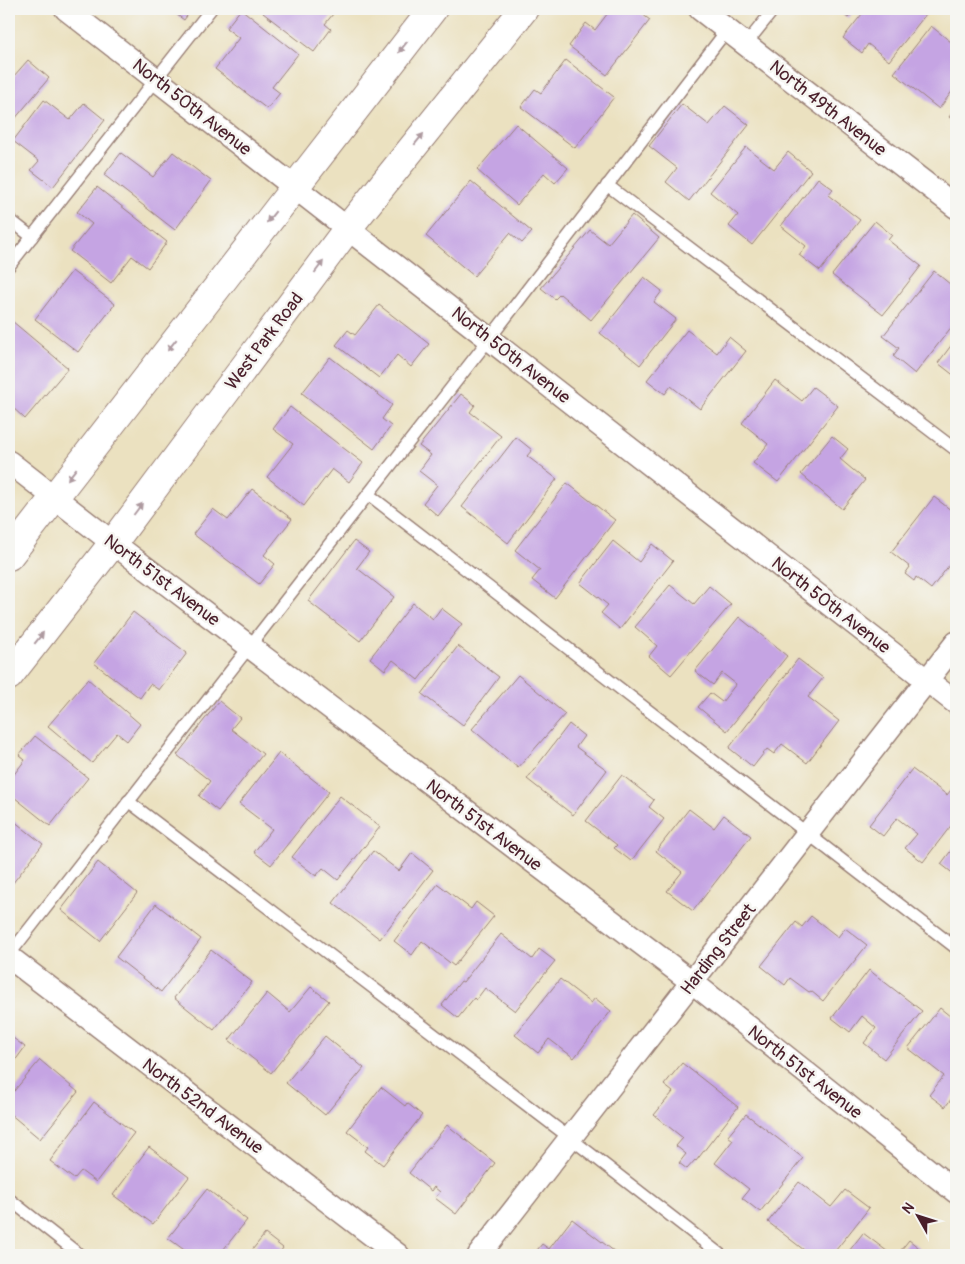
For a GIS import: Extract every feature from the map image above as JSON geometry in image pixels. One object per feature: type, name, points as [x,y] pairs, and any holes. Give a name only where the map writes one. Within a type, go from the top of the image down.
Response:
[{"type":"street","name":"North 50th Avenue","points":[[66,9],[956,703]]},
{"type":"street","points":[[9,556],[434,9]]},
{"type":"street","name":"West Park Road","points":[[9,676],[113,543],[348,228],[524,9]]},
{"type":"street","name":"North 49th Avenue","points":[[700,9],[956,207]]},
{"type":"street","name":"North 51st Avenue","points":[[9,462],[692,982],[956,1192]]},
{"type":"street","name":"Harding Street","points":[[479,1255],[956,643]]},
{"type":"street","name":"North 52nd Avenue","points":[[9,956],[398,1255]]},
{"type":"lane","points":[[9,266],[211,9]]},
{"type":"lane","points":[[746,44],[774,9]]},
{"type":"lane","points":[[9,956],[727,30]]},
{"type":"lane","points":[[607,185],[956,450]]},
{"type":"lane","points":[[9,219],[32,237]]},
{"type":"lane","points":[[368,494],[956,948]]},
{"type":"lane","points":[[128,801],[571,1138],[721,1255]]},
{"type":"lane","points":[[9,1199],[80,1255]]},
{"type":"building","points":[[169,9],[192,9],[184,20]]},
{"type":"building","points":[[241,9],[298,54],[272,87],[280,93],[267,109],[215,69],[239,38],[226,28]]},
{"type":"building","points":[[266,9],[337,9],[325,24],[331,29],[314,52],[263,13]]},
{"type":"building","points":[[611,9],[635,9],[650,20],[607,75],[569,46],[586,23],[595,30]]},
{"type":"building","points":[[836,9],[856,9],[848,18]]},
{"type":"building","points":[[866,9],[930,9],[889,61],[868,44],[862,53],[843,38]]},
{"type":"building","points":[[931,26],[956,46],[956,86],[939,109],[894,73]]},
{"type":"building","points":[[28,60],[49,78],[9,126],[9,74],[13,77]]},
{"type":"building","points":[[566,60],[614,97],[575,148],[521,107],[535,89],[541,93]]},
{"type":"building","points":[[44,100],[70,120],[84,103],[105,120],[53,187],[31,170],[39,161],[13,141]]},
{"type":"building","points":[[682,104],[709,125],[725,106],[749,125],[689,201],[666,182],[677,168],[649,146]]},
{"type":"building","points":[[956,108],[956,122],[949,117]]},
{"type":"building","points":[[516,124],[568,168],[555,183],[544,173],[517,205],[477,170]]},
{"type":"building","points":[[746,147],[774,169],[788,152],[811,171],[752,245],[729,226],[738,215],[710,192]]},
{"type":"building","points":[[173,152],[211,181],[175,230],[104,175],[121,153],[153,177]]},
{"type":"building","points":[[818,178],[833,189],[828,195],[860,220],[820,271],[799,255],[806,246],[781,226]]},
{"type":"building","points":[[471,181],[532,232],[522,243],[510,233],[474,276],[426,236]]},
{"type":"building","points":[[97,187],[167,242],[148,268],[132,256],[111,283],[70,251],[92,224],[77,212]]},
{"type":"building","points":[[632,215],[659,238],[591,320],[560,294],[555,299],[541,288],[590,230],[608,244]]},
{"type":"building","points":[[875,221],[892,235],[888,240],[921,266],[883,315],[832,275]]},
{"type":"building","points":[[72,271],[115,304],[78,352],[35,319]]},
{"type":"building","points":[[934,271],[956,289],[956,321],[915,374],[893,356],[899,348],[883,336]]},
{"type":"building","points":[[644,277],[662,291],[654,302],[676,319],[640,365],[600,333]]},
{"type":"building","points":[[379,305],[429,344],[411,367],[397,355],[379,378],[336,345],[348,330],[355,335]]},
{"type":"building","points":[[12,321],[68,368],[25,419],[9,404],[9,325]]},
{"type":"building","points":[[687,330],[717,353],[729,337],[746,351],[700,409],[671,386],[665,394],[647,380]]},
{"type":"building","points":[[956,339],[956,377],[938,363]]},
{"type":"building","points":[[330,357],[392,405],[382,419],[391,426],[374,449],[302,393]]},
{"type":"building","points":[[775,380],[802,401],[813,387],[838,406],[778,482],[753,463],[768,444],[742,423]]},
{"type":"building","points":[[461,394],[475,405],[470,412],[501,436],[438,516],[423,503],[437,485],[419,471],[431,455],[419,446]]},
{"type":"building","points":[[290,407],[363,463],[349,482],[332,469],[304,506],[267,477],[293,444],[273,429]]},
{"type":"building","points":[[832,436],[848,449],[840,459],[865,480],[842,509],[801,474]]},
{"type":"building","points":[[516,437],[532,450],[527,456],[557,479],[508,543],[462,507]]},
{"type":"building","points":[[567,483],[615,520],[555,598],[532,580],[540,570],[515,550]]},
{"type":"building","points":[[252,489],[292,519],[264,555],[275,564],[259,584],[193,534],[213,509],[228,520]]},
{"type":"building","points":[[934,497],[956,514],[956,556],[931,589],[916,577],[914,581],[905,574],[910,567],[891,552]]},
{"type":"building","points":[[354,541],[369,552],[357,568],[394,597],[360,641],[308,601]]},
{"type":"building","points":[[613,541],[639,562],[652,544],[673,561],[620,629],[601,613],[608,605],[580,583]]},
{"type":"building","points":[[670,585],[694,604],[709,586],[731,604],[671,675],[649,656],[657,646],[635,627]]},
{"type":"building","points":[[413,603],[433,619],[441,608],[462,624],[418,680],[393,660],[385,670],[370,658]]},
{"type":"building","points":[[133,612],[187,653],[159,690],[150,684],[140,698],[94,663]]},
{"type":"building","points":[[739,617],[787,656],[727,731],[698,707],[710,693],[722,702],[736,684],[722,673],[713,685],[695,671]]},
{"type":"building","points":[[458,646],[499,677],[463,725],[422,694]]},
{"type":"building","points":[[798,659],[823,678],[808,697],[839,721],[807,763],[782,744],[774,754],[767,749],[753,767],[729,748]]},
{"type":"building","points":[[518,675],[565,714],[518,768],[472,729]]},
{"type":"building","points":[[88,679],[140,724],[127,741],[117,733],[92,763],[48,726]]},
{"type":"building","points":[[219,701],[240,718],[231,729],[263,754],[218,811],[199,796],[210,781],[177,755]]},
{"type":"building","points":[[569,724],[584,736],[576,747],[607,770],[573,815],[527,779]]},
{"type":"building","points":[[35,736],[88,778],[50,826],[9,793],[9,781],[25,760],[19,755]]},
{"type":"building","points":[[279,753],[329,792],[271,865],[254,852],[272,829],[239,804]]},
{"type":"building","points":[[912,769],[947,795],[954,786],[956,788],[956,819],[923,862],[905,848],[917,834],[897,818],[883,836],[869,825]]},
{"type":"building","points":[[622,775],[654,800],[649,807],[664,819],[631,861],[614,848],[617,845],[586,821]]},
{"type":"building","points":[[340,796],[380,827],[338,880],[323,868],[316,876],[292,857]]},
{"type":"building","points":[[689,809],[714,828],[724,815],[751,836],[693,911],[667,891],[682,872],[656,851]]},
{"type":"building","points":[[9,817],[43,844],[9,888]]},
{"type":"building","points":[[956,844],[956,873],[955,875],[941,864]]},
{"type":"building","points":[[373,851],[399,871],[412,853],[433,870],[380,939],[333,903]]},
{"type":"building","points":[[98,862],[137,893],[100,941],[61,910]]},
{"type":"building","points":[[438,884],[471,909],[476,902],[494,916],[454,966],[422,941],[412,955],[394,941]]},
{"type":"building","points":[[156,904],[201,939],[161,992],[116,957]]},
{"type":"building","points":[[811,916],[838,937],[845,928],[867,945],[823,1001],[790,978],[785,985],[761,966],[796,922],[802,927]]},
{"type":"building","points":[[501,934],[532,959],[539,949],[555,961],[515,1011],[485,988],[458,1018],[442,1005]]},
{"type":"building","points":[[211,950],[252,982],[214,1030],[174,998]]},
{"type":"building","points":[[869,970],[922,1011],[884,1059],[864,1043],[876,1028],[862,1016],[850,1032],[832,1018]]},
{"type":"building","points":[[560,979],[591,1003],[595,998],[611,1011],[574,1058],[549,1039],[538,1053],[515,1035]]},
{"type":"building","points":[[311,987],[329,1001],[271,1073],[229,1040],[267,993],[290,1012]]},
{"type":"building","points":[[940,1008],[956,1021],[956,1093],[945,1107],[929,1095],[944,1076],[908,1048]]},
{"type":"building","points":[[9,1035],[25,1047],[9,1069]]},
{"type":"building","points":[[325,1036],[364,1068],[325,1115],[286,1083]]},
{"type":"building","points":[[40,1060],[78,1092],[40,1139],[9,1113],[9,1097]]},
{"type":"building","points":[[682,1063],[738,1107],[696,1161],[687,1169],[679,1163],[686,1154],[676,1146],[683,1138],[654,1115],[673,1092],[664,1085]]},
{"type":"building","points":[[381,1087],[405,1106],[407,1103],[422,1115],[383,1165],[365,1151],[368,1147],[347,1131]]},
{"type":"building","points":[[94,1102],[134,1133],[96,1182],[81,1171],[74,1179],[50,1161]]},
{"type":"building","points":[[746,1114],[803,1158],[760,1212],[742,1198],[749,1189],[715,1163],[733,1140],[728,1136]]},
{"type":"building","points":[[447,1125],[495,1163],[456,1214],[435,1198],[440,1192],[434,1187],[431,1191],[409,1173]]},
{"type":"building","points":[[149,1147],[189,1177],[153,1224],[113,1195]]},
{"type":"building","points":[[799,1182],[831,1207],[845,1190],[869,1208],[832,1255],[800,1255],[804,1250],[768,1222]]},
{"type":"building","points":[[207,1189],[247,1220],[219,1255],[191,1255],[168,1238]]},
{"type":"building","points":[[572,1219],[619,1255],[533,1255],[542,1244],[549,1249]]},
{"type":"building","points":[[863,1233],[892,1255],[846,1255]]},
{"type":"building","points":[[265,1234],[283,1248],[278,1255],[248,1255]]},
{"type":"building","points":[[909,1240],[928,1255],[897,1255]]}]
